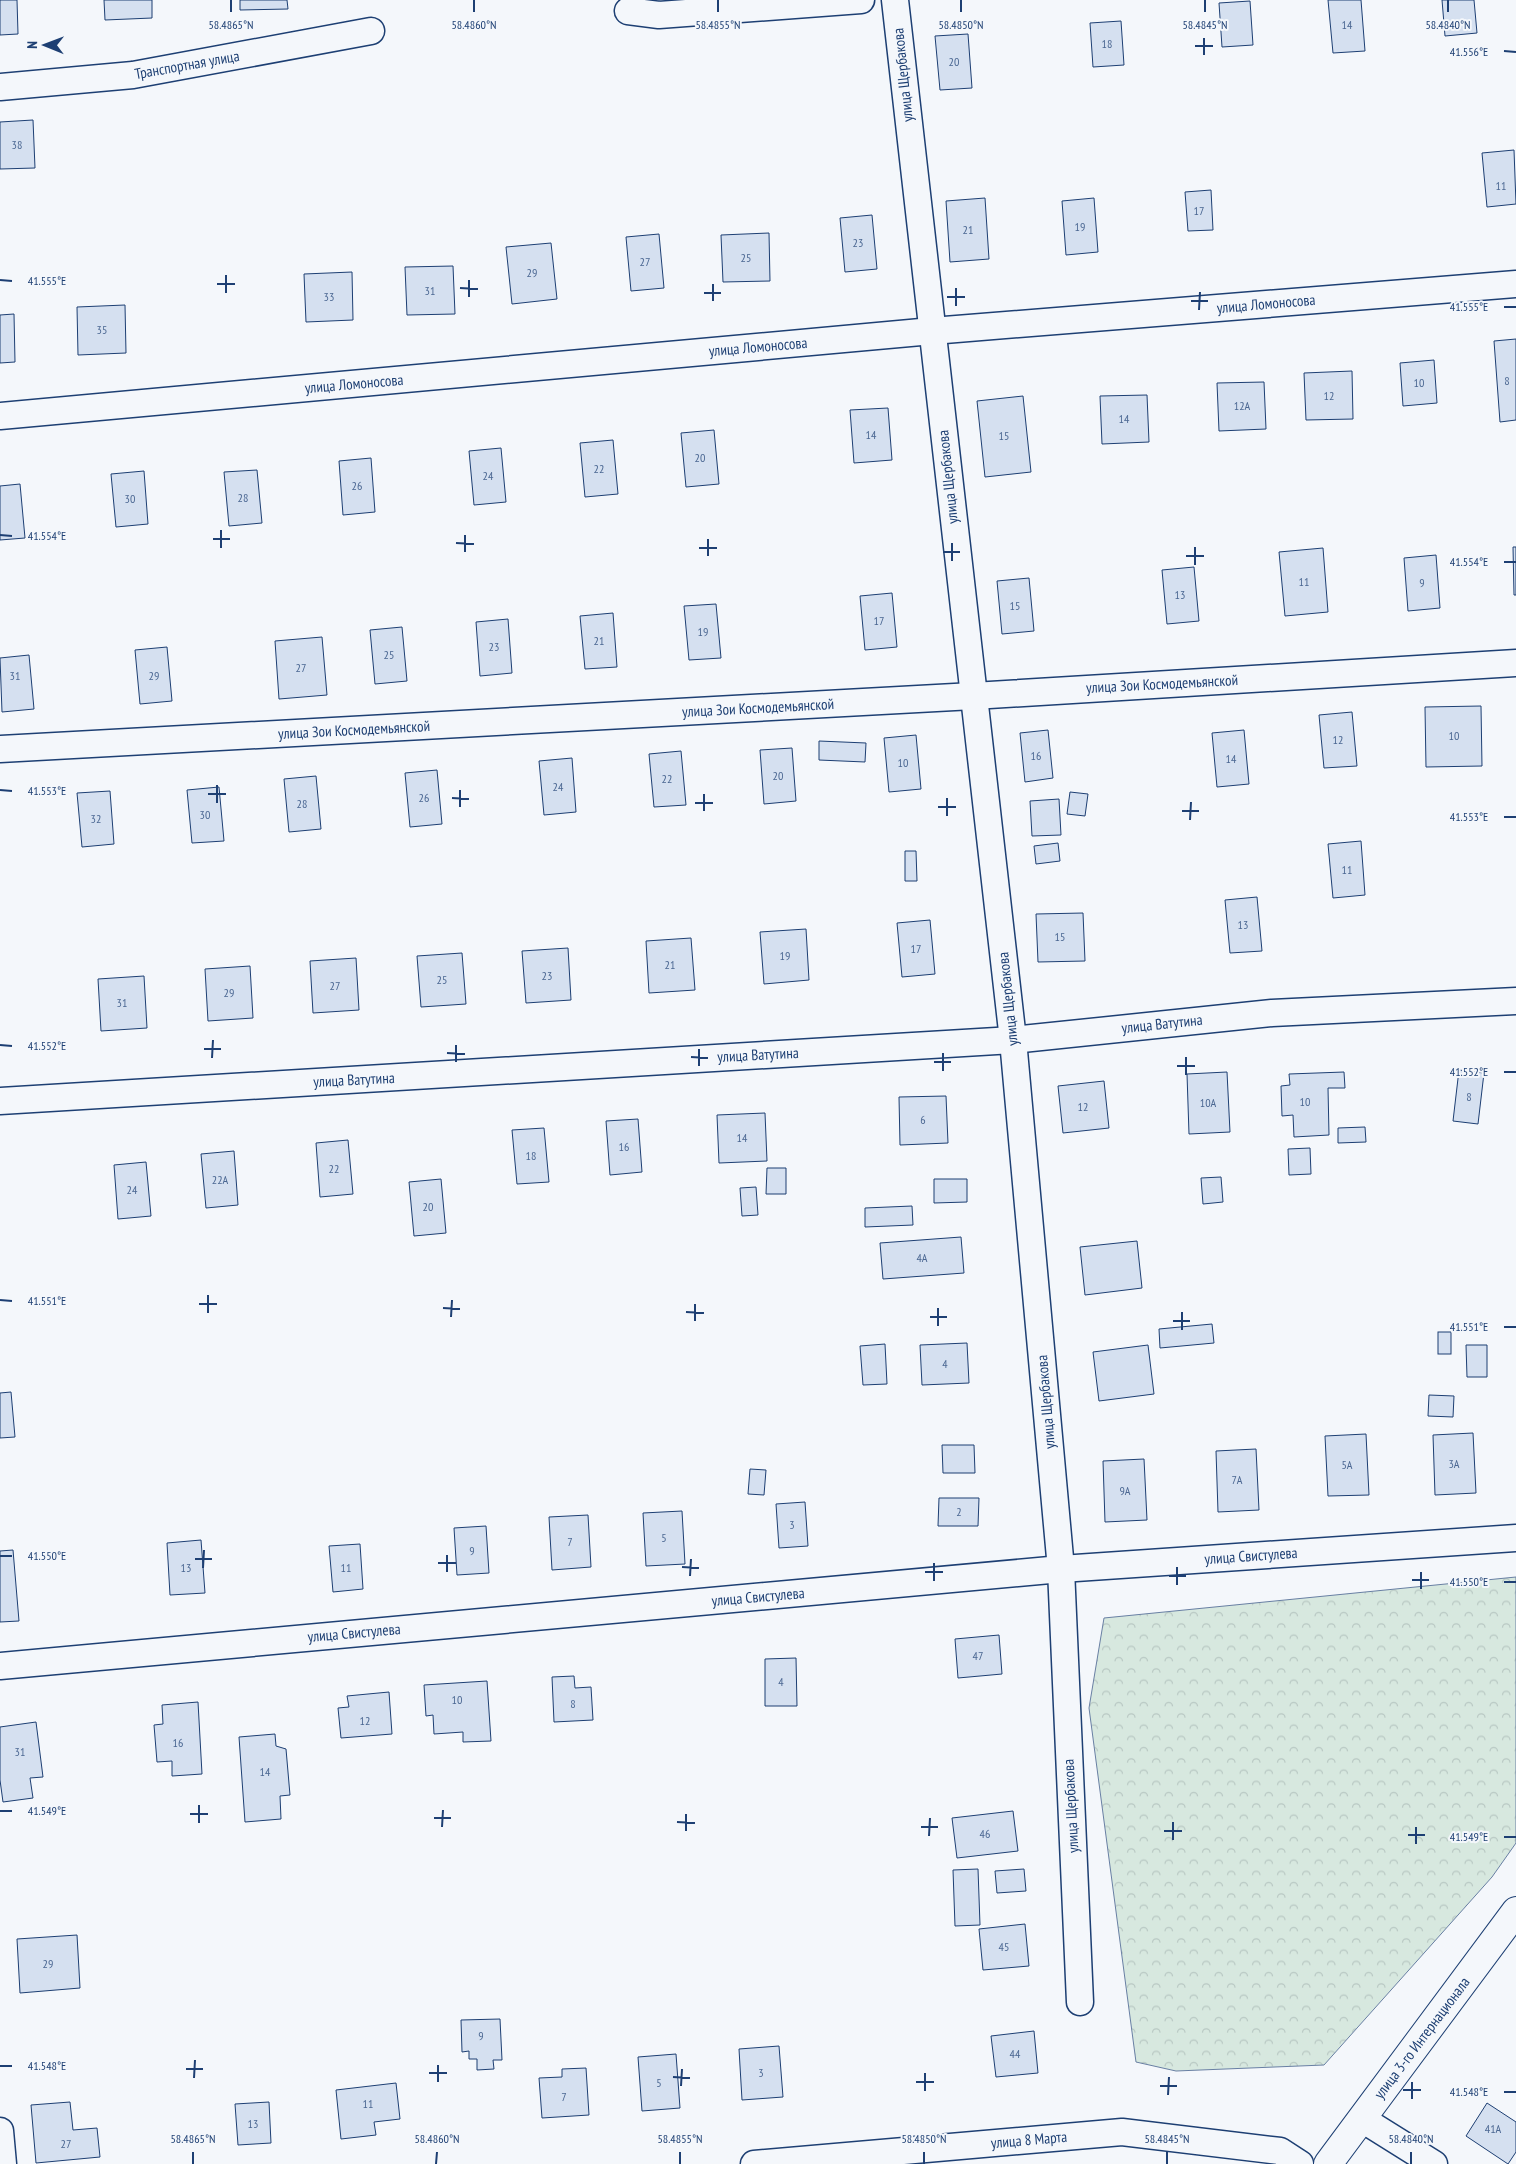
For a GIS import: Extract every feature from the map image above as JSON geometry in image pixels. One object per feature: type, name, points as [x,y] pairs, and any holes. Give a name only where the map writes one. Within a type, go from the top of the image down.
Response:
[{"type":"main road","name":"улица 3-го Интернационала","points":[[1328,2164],[1516,1911]]},
{"type":"street","points":[[628,11],[659,15],[861,0]]},
{"type":"street","name":"улица Щербакова","points":[[895,0],[1013,1040],[1060,1569],[1080,2002]]},
{"type":"street","name":"Транспортная улица","points":[[0,88],[134,75],[371,31]]},
{"type":"street","name":"улица Ломоносова","points":[[0,416],[932,332],[1516,284]]},
{"type":"street","name":"улица Зои Космодемьянской","points":[[0,749],[973,696],[1516,663]]},
{"type":"street","name":"улица Ватутина","points":[[0,1101],[1013,1040],[1272,1013],[1516,1001]]},
{"type":"street","name":"улица Свистулева","points":[[0,1666],[1060,1569],[1516,1538]]},
{"type":"street","points":[[1362,2119],[1434,2164]]},
{"type":"street","points":[[0,2131],[4,2164]]},
{"type":"street","name":"улица 8 Марта","points":[[754,2164],[1122,2132],[1280,2151],[1300,2164]]},
{"type":"green space","points":[[1516,1577],[1516,1843],[1492,1877],[1324,2065],[1176,2071],[1136,2062],[1089,1708],[1104,1618]]},
{"type":"building","points":[[0,0],[17,0],[18,34],[0,35]]},
{"type":"building","points":[[104,0],[152,0],[152,18],[105,20]]},
{"type":"building","points":[[240,0],[287,0],[288,9],[240,10]]},
{"type":"building","points":[[1328,0],[1361,0],[1365,51],[1333,53]]},
{"type":"building","points":[[1442,0],[1474,0],[1477,33],[1445,36]]},
{"type":"building","points":[[1250,1],[1253,45],[1222,47],[1219,3]]},
{"type":"building","points":[[1121,21],[1124,65],[1093,67],[1090,23]]},
{"type":"building","points":[[968,34],[972,88],[940,90],[935,36]]},
{"type":"building","points":[[33,120],[35,168],[0,169],[0,122]]},
{"type":"building","points":[[1514,150],[1516,204],[1487,207],[1482,153]]},
{"type":"building","points":[[1211,190],[1213,230],[1188,231],[1185,192]]},
{"type":"building","points":[[985,198],[989,259],[950,262],[946,201]]},
{"type":"building","points":[[1094,198],[1098,252],[1066,255],[1062,201]]},
{"type":"building","points":[[872,215],[877,269],[845,272],[840,218]]},
{"type":"building","points":[[769,233],[770,281],[723,282],[721,235]]},
{"type":"building","points":[[659,234],[664,288],[631,291],[626,237]]},
{"type":"building","points":[[551,243],[557,299],[512,304],[506,247]]},
{"type":"building","points":[[453,266],[455,314],[407,315],[405,267]]},
{"type":"building","points":[[352,272],[353,320],[306,322],[304,274]]},
{"type":"building","points":[[125,305],[126,353],[78,355],[77,307]]},
{"type":"building","points":[[14,314],[15,362],[0,363],[0,315]]},
{"type":"building","points":[[1516,339],[1516,420],[1500,422],[1494,341]]},
{"type":"building","points":[[1434,360],[1437,403],[1403,406],[1400,363]]},
{"type":"building","points":[[1352,371],[1353,419],[1306,420],[1304,373]]},
{"type":"building","points":[[1264,382],[1266,429],[1219,431],[1217,383]]},
{"type":"building","points":[[1147,395],[1149,442],[1102,444],[1100,396]]},
{"type":"building","points":[[1023,396],[1031,472],[985,477],[977,401]]},
{"type":"building","points":[[888,408],[892,460],[854,463],[850,410]]},
{"type":"building","points":[[714,430],[719,484],[686,487],[681,433]]},
{"type":"building","points":[[613,440],[618,494],[585,497],[580,443]]},
{"type":"building","points":[[501,448],[506,502],[474,505],[469,451]]},
{"type":"building","points":[[371,458],[375,512],[343,515],[339,461]]},
{"type":"building","points":[[257,470],[262,523],[229,526],[224,472]]},
{"type":"building","points":[[144,471],[148,524],[116,527],[111,474]]},
{"type":"building","points":[[20,484],[25,538],[0,540],[0,486]]},
{"type":"building","points":[[1513,547],[1516,547],[1516,595],[1514,595]]},
{"type":"building","points":[[1323,548],[1328,612],[1285,616],[1279,552]]},
{"type":"building","points":[[1436,555],[1440,608],[1408,611],[1404,558]]},
{"type":"building","points":[[1194,567],[1199,621],[1167,624],[1162,570]]},
{"type":"building","points":[[1029,578],[1034,631],[1002,634],[997,581]]},
{"type":"building","points":[[892,593],[897,647],[865,650],[860,596]]},
{"type":"building","points":[[716,604],[721,658],[689,660],[684,606]]},
{"type":"building","points":[[613,613],[617,667],[585,669],[580,616]]},
{"type":"building","points":[[508,619],[512,673],[480,676],[476,622]]},
{"type":"building","points":[[402,627],[407,681],[375,684],[370,630]]},
{"type":"building","points":[[322,637],[327,695],[279,699],[275,641]]},
{"type":"building","points":[[167,647],[172,701],[140,704],[135,650]]},
{"type":"building","points":[[29,655],[34,709],[2,712],[0,658]]},
{"type":"building","points":[[1481,706],[1482,766],[1426,767],[1425,707]]},
{"type":"building","points":[[1352,712],[1357,766],[1324,768],[1319,715]]},
{"type":"building","points":[[1048,730],[1053,778],[1025,782],[1020,733]]},
{"type":"building","points":[[1244,730],[1249,784],[1217,787],[1212,733]]},
{"type":"building","points":[[916,735],[921,789],[889,792],[884,738]]},
{"type":"building","points":[[819,741],[866,743],[865,762],[819,760]]},
{"type":"building","points":[[792,748],[796,801],[764,804],[760,750]]},
{"type":"building","points":[[681,751],[686,805],[654,807],[649,754]]},
{"type":"building","points":[[572,758],[576,812],[544,815],[539,761]]},
{"type":"building","points":[[437,770],[442,824],[410,827],[405,773]]},
{"type":"building","points":[[316,776],[321,829],[289,832],[284,779]]},
{"type":"building","points":[[219,787],[224,841],[192,843],[187,790]]},
{"type":"building","points":[[110,791],[114,844],[82,847],[77,793]]},
{"type":"building","points":[[1070,792],[1088,794],[1085,816],[1067,814]]},
{"type":"building","points":[[1059,799],[1061,835],[1032,836],[1030,801]]},
{"type":"building","points":[[1361,841],[1365,895],[1333,898],[1328,844]]},
{"type":"building","points":[[1058,843],[1060,861],[1036,864],[1034,846]]},
{"type":"building","points":[[905,851],[916,851],[917,881],[905,881]]},
{"type":"building","points":[[1257,897],[1262,951],[1230,953],[1225,900]]},
{"type":"building","points":[[1083,913],[1085,961],[1038,962],[1036,914]]},
{"type":"building","points":[[930,920],[935,974],[902,977],[897,923]]},
{"type":"building","points":[[806,929],[809,980],[764,984],[760,932]]},
{"type":"building","points":[[691,938],[695,990],[649,993],[646,941]]},
{"type":"building","points":[[568,948],[571,1000],[526,1003],[522,951]]},
{"type":"building","points":[[462,953],[466,1004],[421,1007],[417,956]]},
{"type":"building","points":[[356,958],[359,1010],[313,1013],[310,961]]},
{"type":"building","points":[[250,966],[253,1018],[208,1021],[205,969]]},
{"type":"building","points":[[144,976],[147,1028],[101,1031],[98,979]]},
{"type":"building","points":[[1459,1070],[1484,1073],[1478,1124],[1453,1121]]},
{"type":"building","points":[[1227,1072],[1230,1132],[1189,1134],[1187,1074]]},
{"type":"building","points":[[1344,1072],[1345,1088],[1328,1088],[1329,1135],[1294,1137],[1293,1115],[1282,1116],[1281,1086],[1290,1085],[1289,1074]]},
{"type":"building","points":[[1104,1081],[1109,1128],[1063,1133],[1058,1086]]},
{"type":"building","points":[[946,1096],[948,1143],[900,1145],[899,1097]]},
{"type":"building","points":[[765,1113],[767,1161],[719,1163],[717,1115]]},
{"type":"building","points":[[638,1119],[642,1172],[610,1175],[606,1121]]},
{"type":"building","points":[[1365,1127],[1366,1142],[1338,1143],[1338,1128]]},
{"type":"building","points":[[544,1128],[549,1182],[517,1184],[512,1130]]},
{"type":"building","points":[[348,1140],[353,1194],[320,1197],[316,1143]]},
{"type":"building","points":[[1310,1148],[1311,1174],[1289,1175],[1288,1149]]},
{"type":"building","points":[[234,1151],[238,1205],[206,1208],[201,1154]]},
{"type":"building","points":[[146,1162],[151,1216],[118,1219],[114,1165]]},
{"type":"building","points":[[767,1168],[786,1168],[786,1194],[766,1194]]},
{"type":"building","points":[[1221,1177],[1223,1202],[1203,1204],[1201,1178]]},
{"type":"building","points":[[441,1179],[446,1233],[414,1236],[409,1182]]},
{"type":"building","points":[[934,1179],[967,1179],[967,1202],[934,1203]]},
{"type":"building","points":[[756,1187],[758,1215],[742,1216],[740,1188]]},
{"type":"building","points":[[912,1206],[913,1225],[865,1227],[865,1208]]},
{"type":"building","points":[[961,1237],[964,1273],[883,1279],[880,1243]]},
{"type":"building","points":[[1137,1241],[1142,1288],[1085,1295],[1080,1247]]},
{"type":"building","points":[[1212,1324],[1214,1343],[1160,1348],[1159,1329]]},
{"type":"building","points":[[1438,1332],[1451,1332],[1451,1354],[1438,1354]]},
{"type":"building","points":[[967,1343],[969,1383],[922,1385],[920,1345]]},
{"type":"building","points":[[885,1344],[887,1384],[863,1385],[860,1346]]},
{"type":"building","points":[[1148,1345],[1154,1394],[1099,1401],[1093,1352]]},
{"type":"building","points":[[1466,1345],[1487,1345],[1487,1377],[1467,1377]]},
{"type":"building","points":[[11,1392],[15,1437],[0,1438],[0,1393]]},
{"type":"building","points":[[1429,1395],[1454,1396],[1453,1417],[1428,1416]]},
{"type":"building","points":[[1473,1433],[1476,1493],[1435,1495],[1433,1435]]},
{"type":"building","points":[[1366,1434],[1369,1495],[1328,1496],[1325,1436]]},
{"type":"building","points":[[942,1445],[974,1445],[975,1473],[943,1473]]},
{"type":"building","points":[[1256,1449],[1259,1510],[1218,1512],[1216,1451]]},
{"type":"building","points":[[1144,1459],[1147,1520],[1105,1522],[1103,1461]]},
{"type":"building","points":[[750,1469],[766,1470],[764,1495],[748,1494]]},
{"type":"building","points":[[939,1498],[979,1498],[978,1526],[938,1526]]},
{"type":"building","points":[[805,1502],[808,1546],[779,1548],[776,1504]]},
{"type":"building","points":[[682,1511],[685,1564],[646,1566],[643,1513]]},
{"type":"building","points":[[588,1515],[591,1567],[552,1570],[549,1517]]},
{"type":"building","points":[[486,1526],[489,1573],[457,1575],[454,1528]]},
{"type":"building","points":[[201,1540],[205,1593],[170,1595],[167,1543]]},
{"type":"building","points":[[360,1544],[363,1589],[333,1592],[329,1546]]},
{"type":"building","points":[[13,1550],[19,1621],[0,1622],[0,1551]]},
{"type":"building","points":[[999,1635],[1002,1674],[958,1678],[955,1639]]},
{"type":"building","points":[[796,1658],[797,1706],[765,1706],[765,1659]]},
{"type":"building","points":[[574,1676],[575,1688],[591,1687],[593,1720],[554,1722],[552,1677]]},
{"type":"building","points":[[487,1681],[491,1741],[463,1742],[463,1732],[434,1734],[433,1715],[426,1716],[424,1685]]},
{"type":"building","points":[[389,1692],[392,1734],[341,1738],[338,1708],[349,1707],[347,1696]]},
{"type":"building","points":[[198,1702],[202,1774],[172,1776],[172,1761],[157,1762],[154,1725],[163,1724],[162,1705]]},
{"type":"building","points":[[36,1722],[43,1777],[30,1778],[33,1798],[3,1802],[0,1780],[0,1727]]},
{"type":"building","points":[[275,1734],[276,1746],[286,1749],[290,1795],[280,1796],[281,1819],[245,1822],[239,1737]]},
{"type":"building","points":[[1013,1811],[1018,1851],[957,1858],[952,1818]]},
{"type":"building","points":[[978,1869],[980,1925],[955,1926],[953,1870]]},
{"type":"building","points":[[1024,1869],[1026,1891],[997,1893],[995,1871]]},
{"type":"building","points":[[1025,1924],[1029,1966],[983,1970],[979,1929]]},
{"type":"building","points":[[77,1935],[80,1988],[20,1993],[17,1939]]},
{"type":"building","points":[[500,2019],[502,2060],[493,2060],[494,2069],[477,2070],[477,2059],[469,2059],[469,2051],[462,2052],[461,2020]]},
{"type":"building","points":[[1034,2031],[1038,2073],[996,2077],[991,2036]]},
{"type":"building","points":[[779,2046],[783,2097],[742,2100],[739,2049]]},
{"type":"building","points":[[676,2054],[680,2108],[642,2111],[638,2057]]},
{"type":"building","points":[[586,2068],[589,2115],[542,2118],[539,2078],[562,2077],[562,2069]]},
{"type":"building","points":[[396,2083],[400,2119],[374,2122],[376,2135],[341,2139],[336,2090]]},
{"type":"building","points":[[70,2102],[73,2130],[97,2128],[100,2157],[36,2163],[31,2105]]},
{"type":"building","points":[[269,2102],[271,2143],[238,2145],[235,2104]]},
{"type":"building","points":[[1487,2103],[1516,2122],[1516,2152],[1508,2164],[1466,2136]]}]
